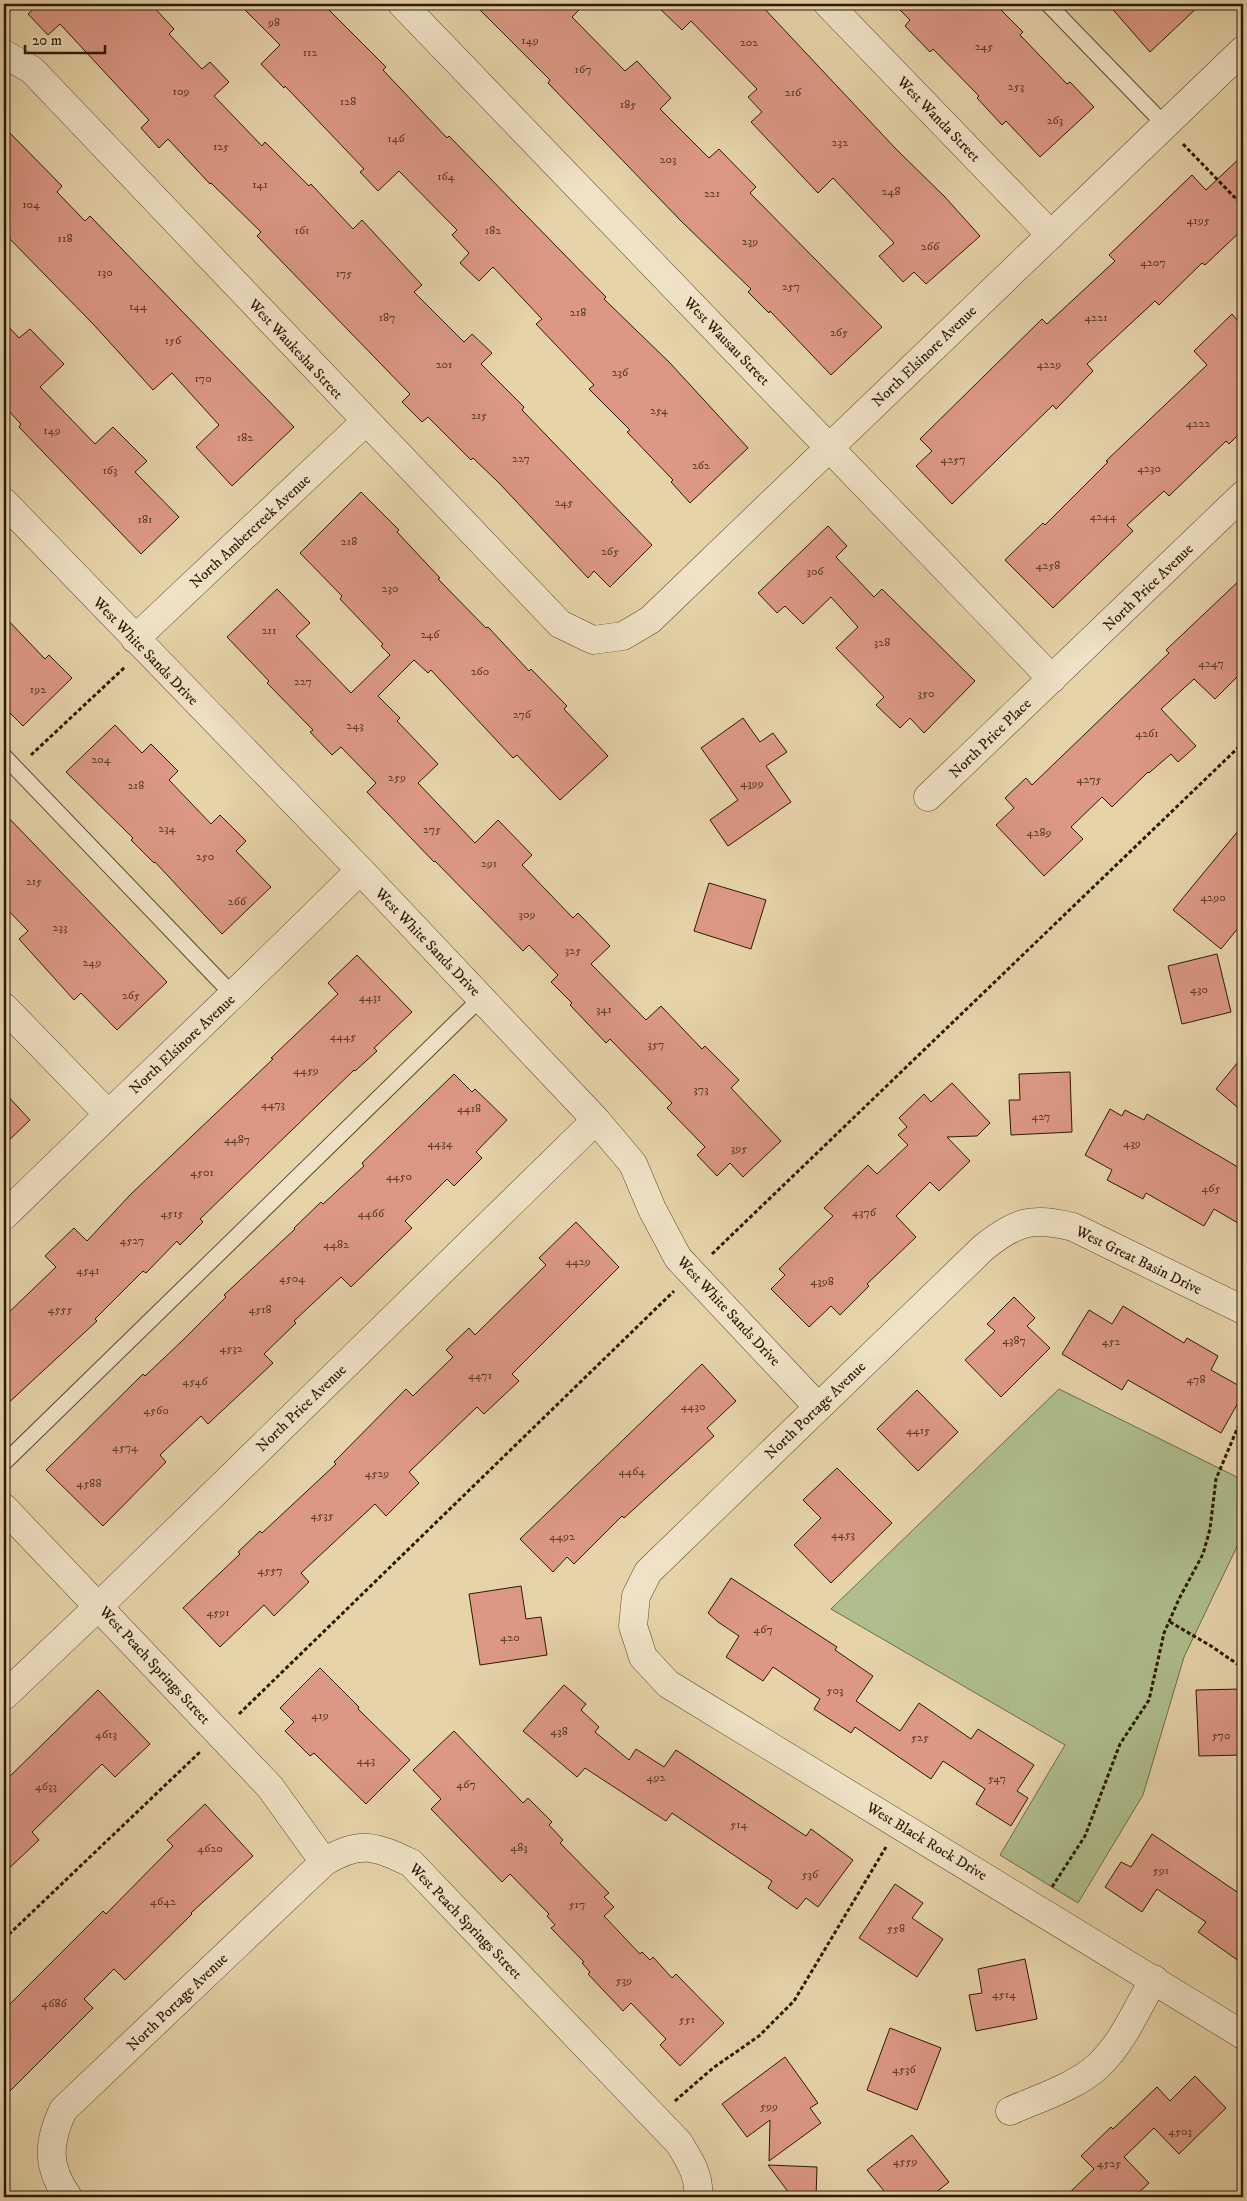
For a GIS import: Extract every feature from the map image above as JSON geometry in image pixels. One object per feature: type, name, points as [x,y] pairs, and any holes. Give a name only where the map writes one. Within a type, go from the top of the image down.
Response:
[{"type":"street","name":"West Wausau Street","points":[[402,4],[1052,679]]},
{"type":"street","name":"West Wanda Street","points":[[828,4],[1051,235]]},
{"type":"street","name":"North Elsinore Avenue","points":[[593,640],[622,636],[650,620],[1243,50]]},
{"type":"street","name":"West Waukesha Street","points":[[4,54],[32,70],[365,422],[560,624],[593,640]]},
{"type":"street","name":"North Ambercreek Avenue","points":[[139,644],[365,422]]},
{"type":"street","name":"North Price Avenue","points":[[1052,679],[1243,495]]},
{"type":"street","name":"West White Sands Drive","points":[[4,502],[139,644],[360,870],[596,1120],[633,1164],[652,1209],[678,1258],[818,1407]]},
{"type":"street","name":"North Price Place","points":[[928,797],[1052,679]]},
{"type":"street","name":"North Elsinore Avenue","points":[[4,1216],[108,1114],[234,996],[360,870]]},
{"type":"street","points":[[4,1007],[108,1114]]},
{"type":"street","name":"North Price Avenue","points":[[4,1696],[99,1606],[596,1120]]},
{"type":"street","name":"West Great Basin Drive","points":[[1032,1221],[1052,1221],[1073,1227],[1243,1310]]},
{"type":"street","name":"North Portage Avenue","points":[[633,1626],[636,1596],[648,1572],[983,1248],[1006,1230],[1032,1221]]},
{"type":"street","name":"West Peach Springs Street","points":[[4,1508],[270,1787],[324,1862],[342,1851],[364,1847],[386,1851],[412,1863],[679,2143],[690,2160],[699,2190]]},
{"type":"street","name":"West Black Rock Drive","points":[[633,1626],[643,1657],[668,1684],[1243,2035]]},
{"type":"street","name":"North Portage Avenue","points":[[68,2197],[54,2176],[50,2152],[54,2129],[63,2110],[324,1862]]},
{"type":"street","points":[[1010,2112],[1076,2081],[1097,2067],[1114,2048],[1154,1979]]},
{"type":"lane","points":[[1048,4],[1165,126]]},
{"type":"lane","points":[[4,756],[234,996]]},
{"type":"lane","points":[[4,1463],[481,998]]},
{"type":"path","points":[[4,14],[15,4]]},
{"type":"path","points":[[1165,126],[1243,206]]},
{"type":"path","points":[[16,769],[139,644]]},
{"type":"path","points":[[4,1939],[220,1733],[691,1274],[1243,743]]},
{"type":"path","points":[[1037,1908],[1085,1836],[1120,1744],[1149,1700],[1157,1669],[1158,1653],[1179,1599],[1203,1554],[1210,1529],[1216,1479],[1243,1415]]},
{"type":"path","points":[[1170,1622],[1243,1668]]},
{"type":"path","points":[[656,2119],[702,2077],[759,2036],[794,2001],[900,1824]]},
{"type":"green space","points":[[1059,1389],[1243,1480],[1243,1534],[1184,1657],[1143,1795],[1078,1903],[1000,1855],[1065,1745],[831,1609]]},
{"type":"building","points":[[39,4],[151,4],[174,29],[169,34],[202,69],[210,62],[229,82],[214,96],[262,146],[265,142],[309,186],[311,184],[353,229],[362,220],[422,285],[414,292],[464,342],[472,334],[492,353],[481,364],[524,407],[522,410],[652,545],[610,587],[594,571],[588,578],[500,484],[473,458],[471,460],[428,417],[422,422],[402,402],[410,394],[257,236],[261,232],[210,184],[168,139],[159,148],[141,128],[149,120],[60,24],[48,35],[28,14]]},
{"type":"building","points":[[239,4],[323,4],[386,67],[383,70],[447,138],[449,136],[606,297],[604,299],[670,363],[748,448],[690,503],[671,482],[673,480],[627,432],[630,430],[589,389],[594,385],[536,324],[542,319],[493,267],[479,281],[460,263],[469,253],[452,235],[457,230],[399,171],[378,191],[360,172],[364,169],[285,86],[284,88],[261,64],[280,45]]},
{"type":"building","points":[[474,4],[585,4],[572,17],[625,71],[637,61],[671,98],[660,109],[709,158],[719,149],[756,187],[750,193],[882,327],[831,375],[770,311],[769,313],[748,292],[751,289],[681,221],[548,83],[550,80]]},
{"type":"building","points":[[655,4],[760,4],[980,236],[926,284],[914,272],[903,282],[879,256],[894,243],[833,178],[818,193],[751,122],[762,112],[748,97],[757,89],[691,21],[682,30]]},
{"type":"building","points":[[894,4],[995,4],[1023,32],[1020,35],[1067,84],[1070,82],[1094,107],[1040,157],[1006,121],[1002,125],[977,98],[979,96],[933,49],[930,52],[905,26],[910,20]]},
{"type":"building","points":[[1108,4],[1201,4],[1150,52]]},
{"type":"building","points":[[4,127],[62,186],[57,192],[85,221],[90,216],[294,427],[232,486],[196,447],[219,425],[172,373],[153,390],[94,325],[4,233]]},
{"type":"building","points":[[1243,155],[1243,229],[1205,265],[1202,263],[1159,305],[1155,301],[1087,364],[1093,371],[1056,409],[1053,405],[952,504],[916,466],[932,451],[920,439],[1042,319],[1047,324],[1115,261],[1109,255],[1192,175],[1206,190]]},
{"type":"building","points":[[1232,314],[1243,327],[1243,430],[1229,444],[1226,441],[1169,496],[1164,491],[1127,525],[1133,531],[1053,608],[1005,560],[1043,523],[1045,525],[1108,462],[1106,461],[1207,365],[1194,351]]},
{"type":"building","points":[[4,322],[19,338],[30,329],[64,364],[40,387],[95,444],[113,427],[147,461],[135,472],[179,517],[141,554],[19,427],[21,424],[4,406]]},
{"type":"building","points":[[361,492],[399,530],[397,532],[440,578],[438,579],[486,628],[488,627],[529,671],[531,669],[567,706],[564,709],[608,756],[560,800],[517,755],[513,758],[431,670],[428,673],[414,660],[378,696],[400,718],[397,721],[438,764],[418,783],[475,843],[498,820],[532,855],[522,865],[573,918],[578,913],[610,946],[591,964],[646,1020],[661,1006],[702,1049],[705,1046],[739,1080],[731,1088],[781,1141],[743,1177],[730,1163],[717,1176],[697,1155],[705,1147],[667,1108],[672,1103],[610,1039],[606,1043],[570,1005],[572,1003],[551,982],[558,975],[529,945],[523,951],[434,862],[367,792],[376,783],[341,747],[332,755],[310,732],[313,730],[267,683],[269,681],[227,637],[277,589],[310,623],[296,636],[351,693],[390,655],[381,646],[383,644],[340,599],[342,596],[300,553]]},
{"type":"building","points":[[828,526],[847,546],[836,557],[874,597],[882,589],[975,681],[924,733],[910,718],[900,728],[876,705],[884,697],[836,648],[858,627],[831,597],[803,624],[785,606],[777,613],[758,593]]},
{"type":"building","points":[[1243,577],[1243,671],[1215,699],[1194,679],[1161,709],[1196,746],[1178,762],[1171,754],[1148,772],[1112,807],[1102,797],[1071,827],[1083,839],[1044,876],[996,825],[1014,808],[1005,798],[1026,778],[1032,785],[1169,653],[1166,650]]},
{"type":"building","points":[[4,616],[45,659],[49,655],[72,678],[23,726],[4,707]]},
{"type":"building","points":[[743,718],[760,742],[773,733],[787,752],[766,766],[791,802],[728,846],[710,820],[738,800],[701,748]]},
{"type":"building","points":[[115,725],[142,753],[151,744],[178,771],[169,780],[211,824],[220,815],[246,841],[236,851],[271,887],[222,934],[155,862],[131,840],[133,838],[66,772]]},
{"type":"building","points":[[4,813],[167,982],[117,1030],[81,993],[74,1000],[19,939],[28,931],[4,906]]},
{"type":"building","points":[[1243,825],[1243,922],[1221,949],[1173,910]]},
{"type":"building","points":[[709,883],[766,900],[751,949],[694,931]]},
{"type":"building","points":[[1217,954],[1231,1012],[1182,1024],[1168,966]]},
{"type":"building","points":[[357,955],[412,1012],[374,1048],[377,1051],[354,1070],[200,1219],[203,1222],[180,1245],[177,1241],[146,1273],[143,1271],[95,1319],[97,1321],[4,1407],[4,1317],[56,1267],[45,1256],[74,1228],[87,1241],[131,1194],[273,1059],[271,1058],[338,994],[328,983]]},
{"type":"building","points":[[1243,1056],[1243,1112],[1216,1089]]},
{"type":"building","points":[[1070,1072],[1072,1132],[1011,1135],[1009,1100],[1020,1100],[1019,1074]]},
{"type":"building","points":[[454,1074],[472,1092],[475,1089],[507,1120],[476,1152],[482,1158],[454,1186],[447,1179],[405,1221],[412,1228],[351,1287],[341,1277],[294,1321],[296,1323],[264,1354],[273,1363],[208,1424],[201,1416],[160,1455],[166,1462],[103,1526],[46,1470],[143,1374],[145,1376],[183,1340],[226,1297],[224,1295],[321,1202],[323,1204],[364,1166],[362,1163]]},
{"type":"building","points":[[952,1083],[990,1123],[977,1136],[947,1137],[970,1161],[939,1191],[930,1182],[896,1216],[916,1237],[867,1284],[869,1286],[840,1315],[831,1306],[809,1327],[771,1289],[785,1275],[779,1269],[833,1216],[824,1208],[868,1165],[877,1174],[908,1145],[898,1135],[907,1127],[899,1118],[924,1094],[931,1102]]},
{"type":"building","points":[[4,1092],[30,1120],[4,1145]]},
{"type":"building","points":[[1110,1109],[1122,1116],[1125,1110],[1144,1120],[1147,1114],[1243,1170],[1243,1226],[1214,1209],[1204,1226],[1146,1193],[1143,1199],[1107,1180],[1112,1170],[1085,1155]]},
{"type":"building","points":[[576,1222],[619,1267],[512,1374],[519,1381],[484,1414],[477,1407],[409,1472],[419,1483],[386,1516],[375,1504],[301,1573],[309,1582],[274,1616],[264,1605],[220,1647],[183,1608],[240,1554],[238,1552],[260,1531],[262,1533],[336,1464],[334,1462],[406,1389],[413,1396],[453,1357],[446,1350],[469,1328],[475,1335],[546,1265],[539,1258]]},
{"type":"building","points":[[1014,1297],[1035,1318],[1027,1326],[1050,1348],[1001,1397],[965,1360],[995,1331],[987,1324]]},
{"type":"building","points":[[1123,1306],[1184,1343],[1187,1338],[1218,1356],[1211,1370],[1243,1388],[1243,1394],[1221,1433],[1128,1380],[1122,1390],[1062,1354],[1089,1310],[1112,1324]]},
{"type":"building","points":[[702,1364],[736,1401],[707,1428],[714,1436],[624,1518],[622,1516],[574,1564],[567,1557],[553,1572],[520,1539]]},
{"type":"building","points":[[917,1390],[958,1432],[918,1471],[877,1429]]},
{"type":"building","points":[[837,1468],[892,1523],[831,1583],[794,1545],[821,1518],[803,1500]]},
{"type":"building","points":[[731,1578],[837,1647],[835,1650],[873,1676],[856,1701],[900,1731],[919,1703],[971,1739],[978,1729],[1034,1765],[1017,1791],[1028,1798],[1011,1826],[976,1804],[985,1789],[943,1761],[931,1779],[855,1727],[851,1733],[814,1709],[820,1699],[773,1667],[763,1681],[726,1657],[739,1636],[708,1613]]},
{"type":"building","points":[[521,1586],[526,1619],[541,1617],[547,1655],[480,1665],[469,1594]]},
{"type":"building","points":[[320,1668],[359,1707],[358,1709],[410,1760],[366,1804],[314,1753],[310,1756],[285,1731],[294,1722],[280,1708]]},
{"type":"building","points":[[564,1685],[586,1704],[581,1710],[599,1727],[595,1732],[629,1760],[636,1749],[664,1767],[676,1750],[806,1836],[811,1829],[853,1860],[818,1907],[806,1898],[797,1909],[768,1888],[772,1881],[672,1813],[666,1821],[585,1768],[577,1777],[523,1731]]},
{"type":"building","points":[[1242,1689],[1243,1755],[1199,1756],[1196,1690]]},
{"type":"building","points":[[98,1690],[150,1744],[115,1777],[102,1764],[32,1832],[39,1840],[4,1873],[4,1782]]},
{"type":"building","points":[[454,1731],[523,1803],[528,1798],[552,1822],[549,1825],[563,1840],[560,1843],[609,1893],[604,1897],[614,1907],[604,1916],[640,1954],[642,1952],[650,1960],[653,1957],[672,1978],[676,1974],[724,2023],[680,2066],[660,2045],[666,2039],[631,2003],[623,2011],[588,1974],[590,1972],[582,1963],[584,1962],[551,1928],[555,1925],[547,1916],[549,1914],[510,1874],[502,1882],[431,1809],[441,1799],[413,1770]]},
{"type":"building","points":[[205,1804],[253,1856],[191,1913],[125,1980],[114,1969],[84,1999],[93,2008],[4,2097],[4,2010],[103,1911],[106,1914],[173,1846],[167,1840]]},
{"type":"building","points":[[1152,1834],[1243,1896],[1243,1964],[1198,1932],[1206,1922],[1157,1889],[1142,1912],[1105,1887],[1121,1862],[1131,1867]]},
{"type":"building","points":[[895,1884],[923,1903],[912,1918],[943,1939],[917,1977],[859,1938]]},
{"type":"building","points":[[1025,1959],[1037,2019],[976,2031],[969,1995],[982,1993],[978,1969]]},
{"type":"building","points":[[890,2028],[941,2048],[917,2110],[867,2090]]},
{"type":"building","points":[[785,2057],[818,2103],[810,2108],[821,2123],[769,2161],[770,2120],[747,2137],[722,2104]]},
{"type":"building","points":[[1195,2076],[1226,2108],[1179,2154],[1154,2128],[1124,2157],[1149,2183],[1134,2197],[1065,2197],[1094,2169],[1081,2156],[1111,2127],[1113,2129],[1157,2087],[1170,2101]]},
{"type":"building","points":[[912,2135],[949,2182],[930,2197],[889,2197],[867,2170]]},
{"type":"building","points":[[768,2165],[817,2167],[816,2197],[792,2197]]}]
